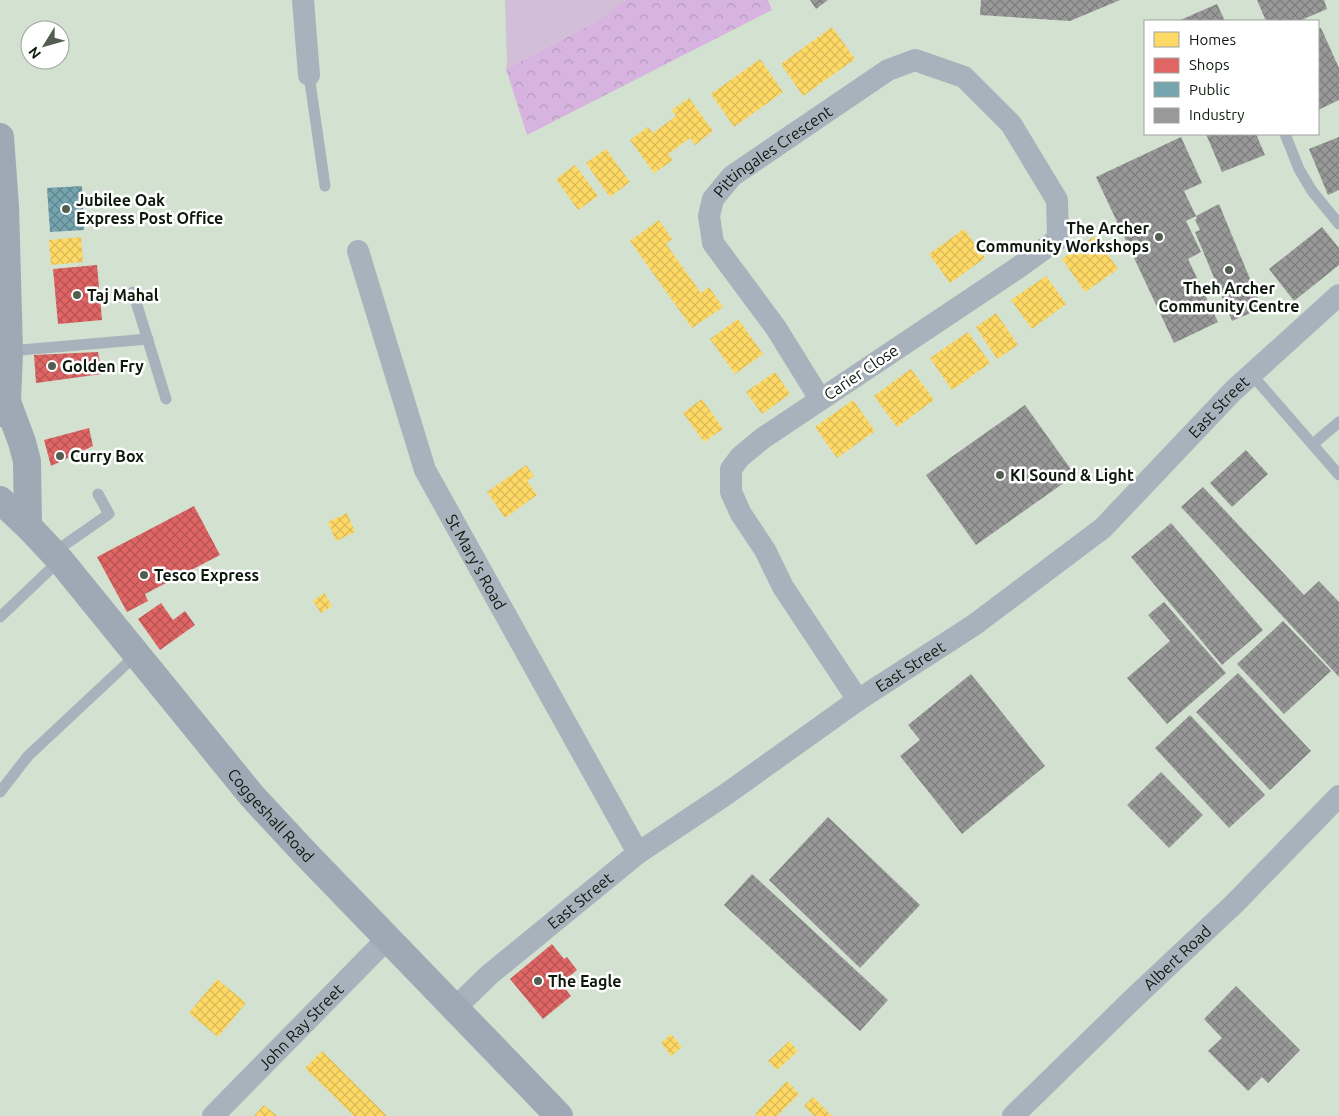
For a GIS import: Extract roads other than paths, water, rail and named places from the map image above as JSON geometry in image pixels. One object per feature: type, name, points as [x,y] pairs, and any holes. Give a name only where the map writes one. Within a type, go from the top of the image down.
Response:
[{"type":"main road","points":[[0,137],[9,351],[3,408],[22,442],[26,461],[28,526]]},
{"type":"main road","name":"Coggeshall Road","points":[[0,500],[28,526],[56,557],[252,796],[559,1116]]},
{"type":"street","points":[[303,0],[310,75]]},
{"type":"street","name":"Pittingales Crescent","points":[[820,399],[776,328],[713,243],[709,216],[713,199],[732,176],[888,70],[915,60],[964,77]]},
{"type":"street","name":"Carier Close","points":[[858,700],[784,588],[765,550],[741,514],[731,492],[731,469],[740,457],[763,438],[1058,239],[1057,200],[1011,124],[964,77]]},
{"type":"street","name":"St Mary's Road","points":[[358,251],[425,470],[638,852]]},
{"type":"street","name":"East Street","points":[[455,1008],[489,975],[638,852],[725,794],[858,700],[974,625],[1103,528],[1233,391],[1339,295]]},
{"type":"street","name":"Albert Road","points":[[1012,1116],[1234,904],[1339,796]]},
{"type":"street","name":"John Ray Street","points":[[213,1116],[388,938]]},
{"type":"lane","points":[[310,75],[325,186]]},
{"type":"lane","points":[[1285,135],[1299,169],[1312,191],[1339,224]]},
{"type":"lane","points":[[133,292],[166,399]]},
{"type":"lane","points":[[9,351],[148,340]]},
{"type":"lane","points":[[1252,375],[1339,475]]},
{"type":"lane","points":[[1313,444],[1339,422]]},
{"type":"lane","points":[[0,617],[56,557],[109,514],[98,494]]},
{"type":"lane","points":[[0,792],[28,756],[136,655]]},
{"type":"place","name":"Jubilee Oak Express Post Office","points":[[66,209]]},
{"type":"place","name":"The Archer Community Workshops","points":[[1159,237]]},
{"type":"place","name":"Theh Archer Community Centre","points":[[1229,270]]},
{"type":"place","name":"Taj Mahal","points":[[77,295]]},
{"type":"place","name":"Golden Fry","points":[[52,366]]},
{"type":"place","name":"Curry Box","points":[[60,456]]},
{"type":"place","name":"KI Sound & Light","points":[[1000,475]]},
{"type":"place","name":"Tesco Express","points":[[144,575]]},
{"type":"place","name":"The Eagle","points":[[538,981]]}]
